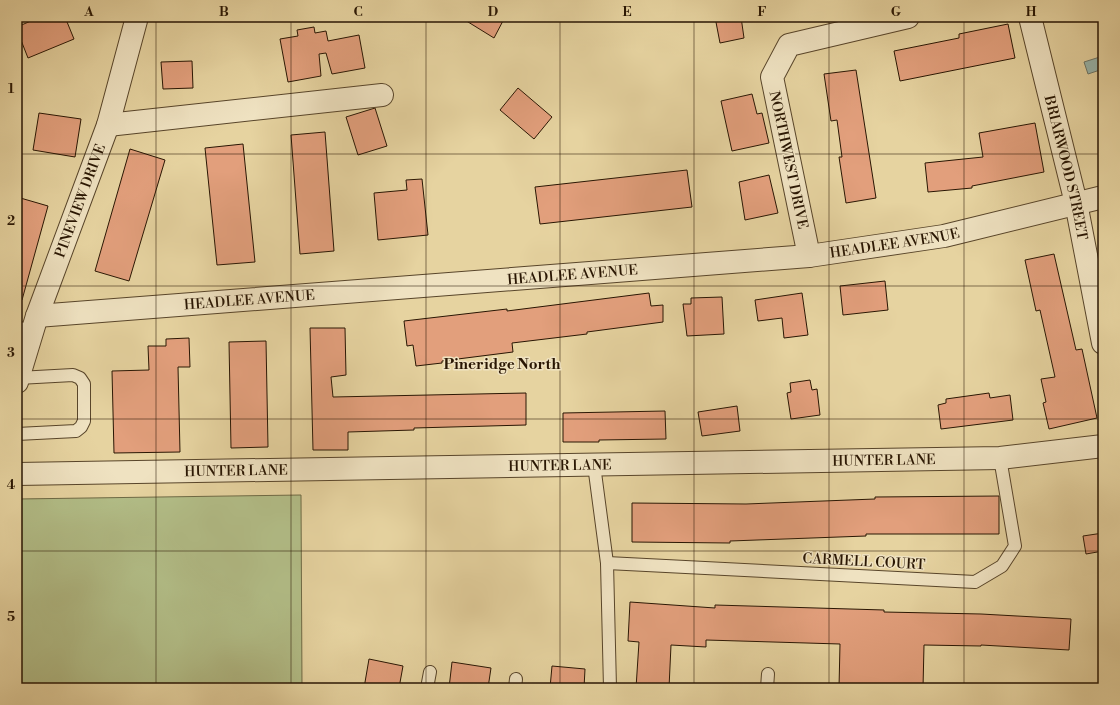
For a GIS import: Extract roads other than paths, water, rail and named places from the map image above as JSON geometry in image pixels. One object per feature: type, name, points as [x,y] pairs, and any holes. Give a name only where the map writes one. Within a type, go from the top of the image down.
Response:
[{"type":"street","name":"PINEVIEW DRIVE","points":[[18,380],[29,325],[108,125],[137,17]]},
{"type":"street","name":"NORTHWEST DRIVE","points":[[809,256],[772,78],[789,45],[908,17]]},
{"type":"street","name":"BRIARWOOD STREET","points":[[1030,17],[1076,203],[1103,344]]},
{"type":"street","points":[[108,125],[382,95]]},
{"type":"street","name":"HEADLEE AVENUE","points":[[29,325],[809,256],[944,236],[1103,197]]},
{"type":"street","name":"HUNTER LANE","points":[[17,474],[1000,458],[1103,446]]},
{"type":"lane","points":[[17,434],[76,431],[81,427],[84,421],[84,384],[80,378],[73,375],[18,380]]},
{"type":"lane","name":"CARMELL COURT","points":[[607,563],[975,582],[1002,566],[1015,546],[1000,458]]},
{"type":"lane","points":[[594,465],[607,563],[610,688]]},
{"type":"lane","points":[[427,688],[430,672]]},
{"type":"lane","points":[[768,674],[768,688]]},
{"type":"water","points":[[1103,56],[1103,69],[1088,74],[1084,62]]},
{"type":"district","name":"Pineridge North","points":[[502,364]]}]
